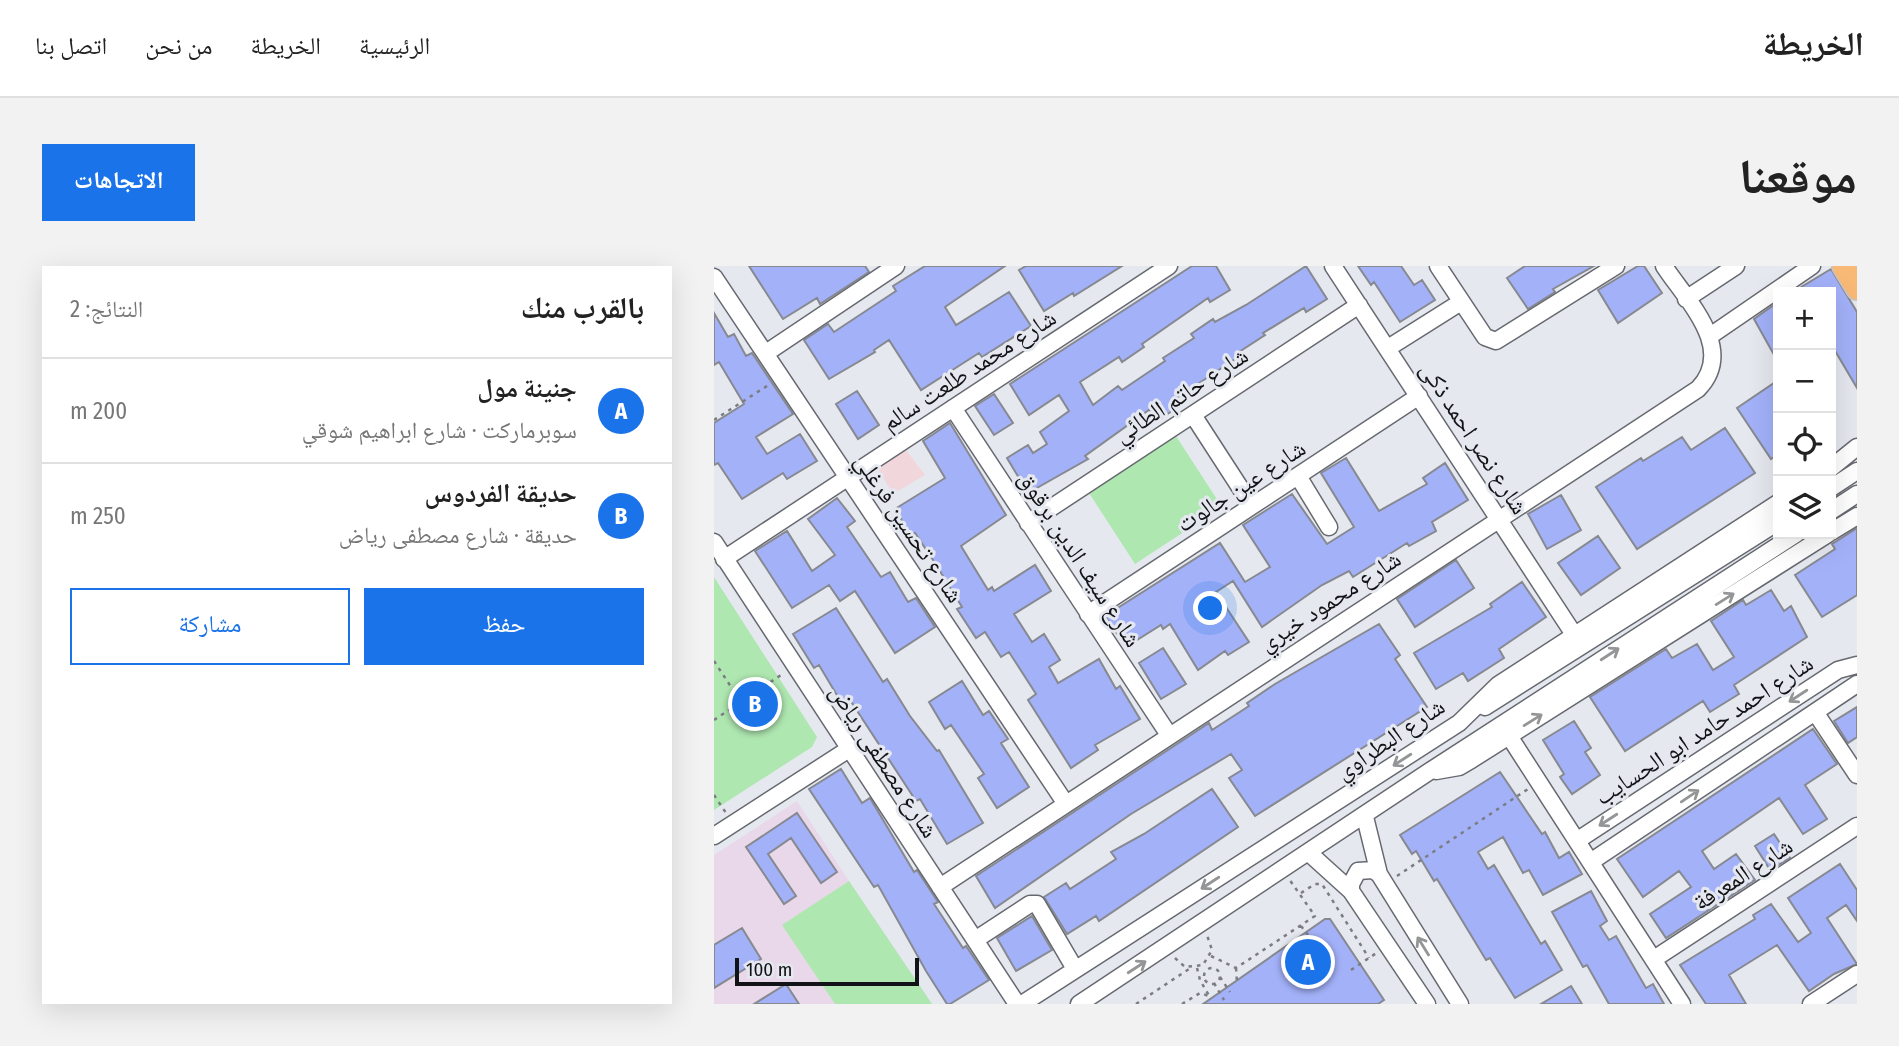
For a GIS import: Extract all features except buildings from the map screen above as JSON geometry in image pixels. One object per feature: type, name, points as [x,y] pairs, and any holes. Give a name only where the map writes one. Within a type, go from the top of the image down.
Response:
[{"type":"main road","points":[[1843,266],[1857,289]]},
{"type":"street","points":[[766,353],[897,266]]},
{"type":"street","name":"شارع محمد طلعت سالم","points":[[724,558],[1169,266]]},
{"type":"street","name":"شارع نصر احمد ذكى","points":[[1334,266],[1575,636]]},
{"type":"street","points":[[1438,266],[1485,337],[1500,340],[1616,266]]},
{"type":"street","points":[[1664,266],[1710,336],[1812,266]]},
{"type":"street","points":[[1686,299],[1736,266]]},
{"type":"street","name":"شارع تحسين فرغلي","points":[[714,277],[1066,804]]},
{"type":"street","points":[[1388,348],[1461,302]]},
{"type":"street","name":"شارع حاتم الطائي","points":[[1028,523],[1359,305]]},
{"type":"street","name":"شارع محمود خيري","points":[[940,887],[1698,389],[1713,368],[1715,352],[1710,336]]},
{"type":"street","name":"شارع عين جالوت","points":[[1088,614],[1419,396]]},
{"type":"street","name":"شارع سيف الدين برقوق","points":[[953,408],[1169,735]]},
{"type":"street","points":[[1193,415],[1252,506]]},
{"type":"street","points":[[1836,464],[1857,447]]},
{"type":"street","points":[[1836,485],[1857,471]]},
{"type":"street","points":[[1298,476],[1329,527]]},
{"type":"street","points":[[1836,508],[1857,494]]},
{"type":"street","name":"شارع البطراوي","points":[[1020,1004],[1459,723],[1498,685],[1773,506]]},
{"type":"street","name":"شارع البطراوي","points":[[1836,529],[1857,516]]},
{"type":"street","points":[[1459,723],[1773,525]]},
{"type":"street","points":[[1430,771],[1788,539]]},
{"type":"street","name":"شارع البطراوي","points":[[1079,1004],[1365,817],[1430,771],[1458,766],[1509,736],[1821,539]]},
{"type":"street","name":"شارع مصطفى رياض","points":[[714,542],[975,940],[1020,1004]]},
{"type":"street","name":"شارع احمد حامد ابو الحسايب","points":[[1578,840],[1838,670],[1857,665]]},
{"type":"street","name":"شارع احمد حامد ابو الحسايب","points":[[1592,861],[1857,684]]},
{"type":"street","points":[[1815,712],[1857,775]]},
{"type":"street","points":[[1509,736],[1682,1004]]},
{"type":"street","points":[[714,836],[849,749]]},
{"type":"street","points":[[1365,817],[1382,879]]},
{"type":"street","name":"شارع المعرفة","points":[[1654,959],[1857,826]]},
{"type":"street","points":[[1309,853],[1351,891],[1423,1003]]},
{"type":"street","points":[[1351,891],[1353,877],[1358,871],[1373,870],[1382,879],[1460,1004]]},
{"type":"street","points":[[975,940],[1030,904],[1037,904],[1075,969]]},
{"type":"street","points":[[1811,1004],[1857,974]]},
{"type":"path","points":[[714,420],[782,377]]},
{"type":"path","points":[[714,661],[741,702]]},
{"type":"path","points":[[714,720],[795,666]]},
{"type":"path","points":[[1382,879],[1539,781]]},
{"type":"path","points":[[714,795],[733,824]]},
{"type":"path","points":[[1236,968],[1315,916],[1283,871]]},
{"type":"path","points":[[1300,894],[1315,884],[1322,884],[1369,958]]},
{"type":"path","points":[[1167,947],[1180,964],[1191,968],[1203,965],[1211,956],[1212,944],[1201,925]]},
{"type":"path","points":[[1301,926],[1308,935]]},
{"type":"path","points":[[1352,970],[1388,946]]},
{"type":"path","points":[[1211,956],[1236,968]]},
{"type":"path","points":[[1203,965],[1206,970],[1205,980],[1214,983],[1224,1000]]},
{"type":"path","points":[[1136,1004],[1191,968]]},
{"type":"path","points":[[1182,1004],[1200,993],[1211,999],[1200,980],[1197,968]]},
{"type":"path","points":[[1236,968],[1237,982]]},
{"type":"path","points":[[1206,970],[1216,969],[1230,992]]},
{"type":"path","points":[[1214,983],[1220,977]]},
{"type":"shaded area","points":[[906,450],[925,475],[893,494],[877,468]]},
{"type":"shaded area","points":[[797,801],[932,1004],[714,1004],[714,855]]},
{"type":"green space","points":[[1176,436],[1222,507],[1135,564],[1089,493]]},
{"type":"green space","points":[[714,577],[817,737],[812,747],[714,810]]},
{"type":"green space","points":[[849,881],[932,1004],[835,1004],[782,925]]},
{"type":"place","name":"حديقة الفردوس","points":[[755,704]]},
{"type":"place","name":"جنينة مول","points":[[1308,962]]}]
